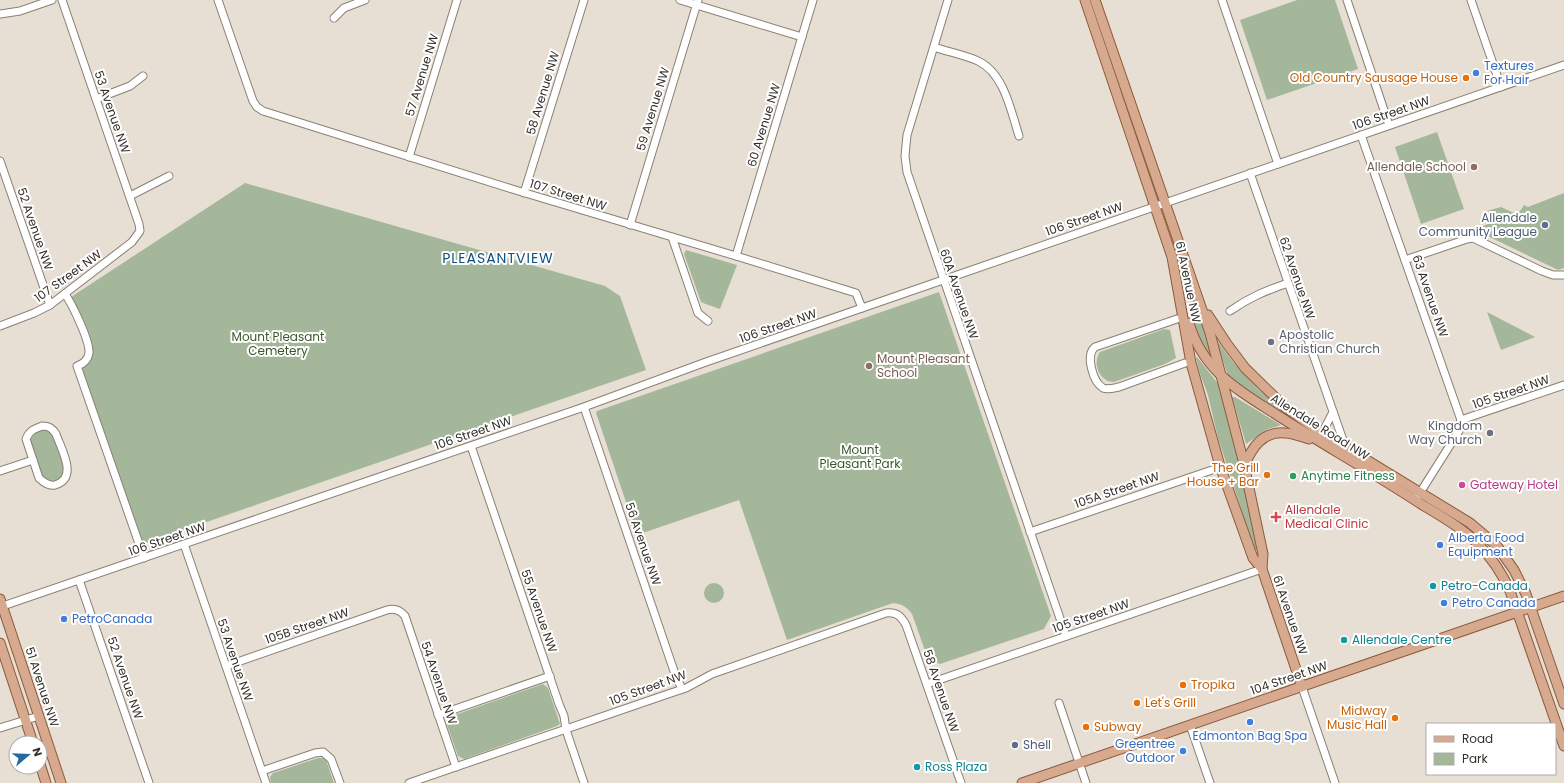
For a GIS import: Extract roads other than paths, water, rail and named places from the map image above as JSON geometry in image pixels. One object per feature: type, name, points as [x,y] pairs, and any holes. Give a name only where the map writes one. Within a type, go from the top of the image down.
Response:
[{"type":"main road","name":"61 Avenue NW","points":[[1085,0],[1160,205],[1195,289],[1210,333],[1223,378],[1264,554],[1262,569]]},
{"type":"main road","name":"61 Avenue NW","points":[[1095,0],[1160,205],[1175,272],[1191,363],[1220,466],[1251,551],[1262,569],[1302,687]]},
{"type":"main road","name":"Allendale Road NW","points":[[1175,272],[1194,337],[1208,363],[1223,378],[1232,386],[1318,441],[1470,523],[1493,541],[1503,553],[1514,570],[1531,608]]},
{"type":"main road","name":"Allendale Road NW","points":[[1195,289],[1218,332],[1245,368],[1284,406],[1418,496],[1468,535],[1486,553],[1504,578],[1518,612]]},
{"type":"main road","points":[[1244,466],[1250,453],[1256,445],[1263,438],[1272,434],[1285,433],[1318,441]]},
{"type":"main road","name":"104 Street NW","points":[[1022,783],[1564,596]]},
{"type":"main road","name":"51 Avenue NW","points":[[1,604],[61,783]]},
{"type":"main road","points":[[1531,608],[1564,704]]},
{"type":"main road","points":[[1518,612],[1564,746]]},
{"type":"main road","points":[[0,643],[31,735]]},
{"type":"street","points":[[0,14],[20,11],[52,0]]},
{"type":"street","name":"53 Avenue NW","points":[[62,0],[130,196],[140,231]]},
{"type":"street","name":"107 Street NW","points":[[218,0],[253,101],[259,110],[524,193],[856,293],[862,308]]},
{"type":"street","points":[[334,18],[344,8],[365,0]]},
{"type":"street","name":"57 Avenue NW","points":[[409,157],[457,0]]},
{"type":"street","name":"58 Avenue NW","points":[[524,193],[584,0]]},
{"type":"street","points":[[680,0],[697,3],[802,37]]},
{"type":"street","name":"60 Avenue NW","points":[[736,256],[813,0]]},
{"type":"street","name":"60A Avenue NW","points":[[948,0],[907,135],[905,156],[909,180],[1066,636]]},
{"type":"street","points":[[1222,0],[1278,164]]},
{"type":"street","points":[[1347,0],[1390,125]]},
{"type":"street","points":[[1471,0],[1501,87]]},
{"type":"street","name":"59 Avenue NW","points":[[630,225],[697,3]]},
{"type":"street","points":[[934,48],[974,60],[990,68],[1000,82],[1019,136]]},
{"type":"street","name":"106 Street NW","points":[[1,604],[79,580],[471,446],[584,407],[706,362],[1564,65]]},
{"type":"street","points":[[96,99],[130,86],[143,76]]},
{"type":"street","name":"63 Avenue NW","points":[[1361,135],[1461,420]]},
{"type":"street","name":"52 Avenue NW","points":[[0,161],[50,305]]},
{"type":"street","name":"62 Avenue NW","points":[[1250,173],[1345,446]]},
{"type":"street","points":[[130,196],[169,176]]},
{"type":"street","name":"107 Street NW","points":[[0,326],[50,305],[132,242],[140,231]]},
{"type":"street","points":[[672,237],[698,313],[708,321]]},
{"type":"street","points":[[1405,260],[1466,239],[1473,238],[1542,272],[1553,275],[1564,275]]},
{"type":"street","points":[[1230,311],[1245,300],[1257,294],[1288,283]]},
{"type":"street","points":[[65,294],[75,309],[89,350],[86,360],[77,366],[144,558]]},
{"type":"street","points":[[1176,319],[1098,346],[1093,349],[1091,353],[1090,363],[1097,382],[1103,388],[1108,389],[1119,387],[1185,363]]},
{"type":"street","name":"105 Street NW","points":[[1418,496],[1459,431],[1461,420],[1564,385]]},
{"type":"street","name":"56 Avenue NW","points":[[584,407],[675,674],[682,689]]},
{"type":"street","points":[[1318,441],[1333,412]]},
{"type":"street","points":[[42,426],[48,426],[53,429],[56,434],[68,467],[68,474],[62,482],[53,485],[43,482],[39,478],[33,460],[26,439],[28,434],[32,430],[42,426]]},
{"type":"street","name":"55 Avenue NW","points":[[471,446],[564,716],[566,730],[584,783]]},
{"type":"street","points":[[0,471],[33,460]]},
{"type":"street","name":"105A Street NW","points":[[1030,532],[1212,470]]},
{"type":"street","name":"53 Avenue NW","points":[[184,544],[266,783]]},
{"type":"street","name":"105 Street NW","points":[[927,684],[1262,569]]},
{"type":"street","name":"52 Avenue NW","points":[[79,580],[149,783]]},
{"type":"street","name":"105B Street NW","points":[[226,666],[387,610],[396,609]]},
{"type":"street","name":"54 Avenue NW","points":[[396,609],[405,616],[456,767]]},
{"type":"street","name":"58 Avenue NW","points":[[893,613],[900,616],[906,624],[961,783]]},
{"type":"street","name":"105 Street NW","points":[[409,783],[682,689],[712,674],[879,616],[893,613]]},
{"type":"street","points":[[438,715],[550,676]]},
{"type":"street","name":"61 Avenue NW","points":[[1302,687],[1335,783]]},
{"type":"street","points":[[1059,703],[1086,783]]},
{"type":"street","points":[[0,728],[39,716]]},
{"type":"street","points":[[1190,725],[1210,783]]},
{"type":"street","points":[[262,771],[315,753],[323,752],[331,758],[340,783]]},
{"type":"place","name":"Textures For Hair","points":[[1476,73]]},
{"type":"place","name":"Old Country Sausage House","points":[[1466,78]]},
{"type":"place","name":"Allendale School","points":[[1474,167]]},
{"type":"place","name":"Allendale Community League","points":[[1545,225]]},
{"type":"place","name":"Apostolic Christian Church","points":[[1271,342]]},
{"type":"place","name":"Mount Pleasant School","points":[[869,366]]},
{"type":"place","name":"Kingdom Way Church","points":[[1490,433]]},
{"type":"place","name":"The Grill House + Bar","points":[[1267,475]]},
{"type":"place","name":"Anytime Fitness","points":[[1293,476]]},
{"type":"place","name":"Gateway Hotel","points":[[1462,485]]},
{"type":"place","name":"Allendale Medical Clinic","points":[[1276,517]]},
{"type":"place","name":"Alberta Food Equipment","points":[[1440,545]]},
{"type":"place","name":"Petro-Canada","points":[[1433,586]]},
{"type":"place","name":"Petro Canada","points":[[1444,603]]},
{"type":"place","name":"PetroCanada","points":[[64,619]]},
{"type":"place","name":"Allendale Centre","points":[[1344,640]]},
{"type":"place","name":"Tropika","points":[[1183,685]]},
{"type":"place","name":"Let's Grill","points":[[1137,703]]},
{"type":"place","name":"Midway Music Hall","points":[[1395,718]]},
{"type":"place","name":"Edmonton Bag Spa","points":[[1250,722]]},
{"type":"place","name":"Subway","points":[[1086,727]]},
{"type":"place","name":"Shell","points":[[1015,745]]},
{"type":"place","name":"Greentree Outdoor","points":[[1183,751]]},
{"type":"place","name":"Ross Plaza","points":[[917,767]]},
{"type":"district","name":"PLEASANTVIEW","points":[[498,258]]},
{"type":"park label","name":"Mount Pleasant Cemetery","points":[[278,344]]},
{"type":"park label","name":"Mount Pleasant Park","points":[[860,457]]}]
